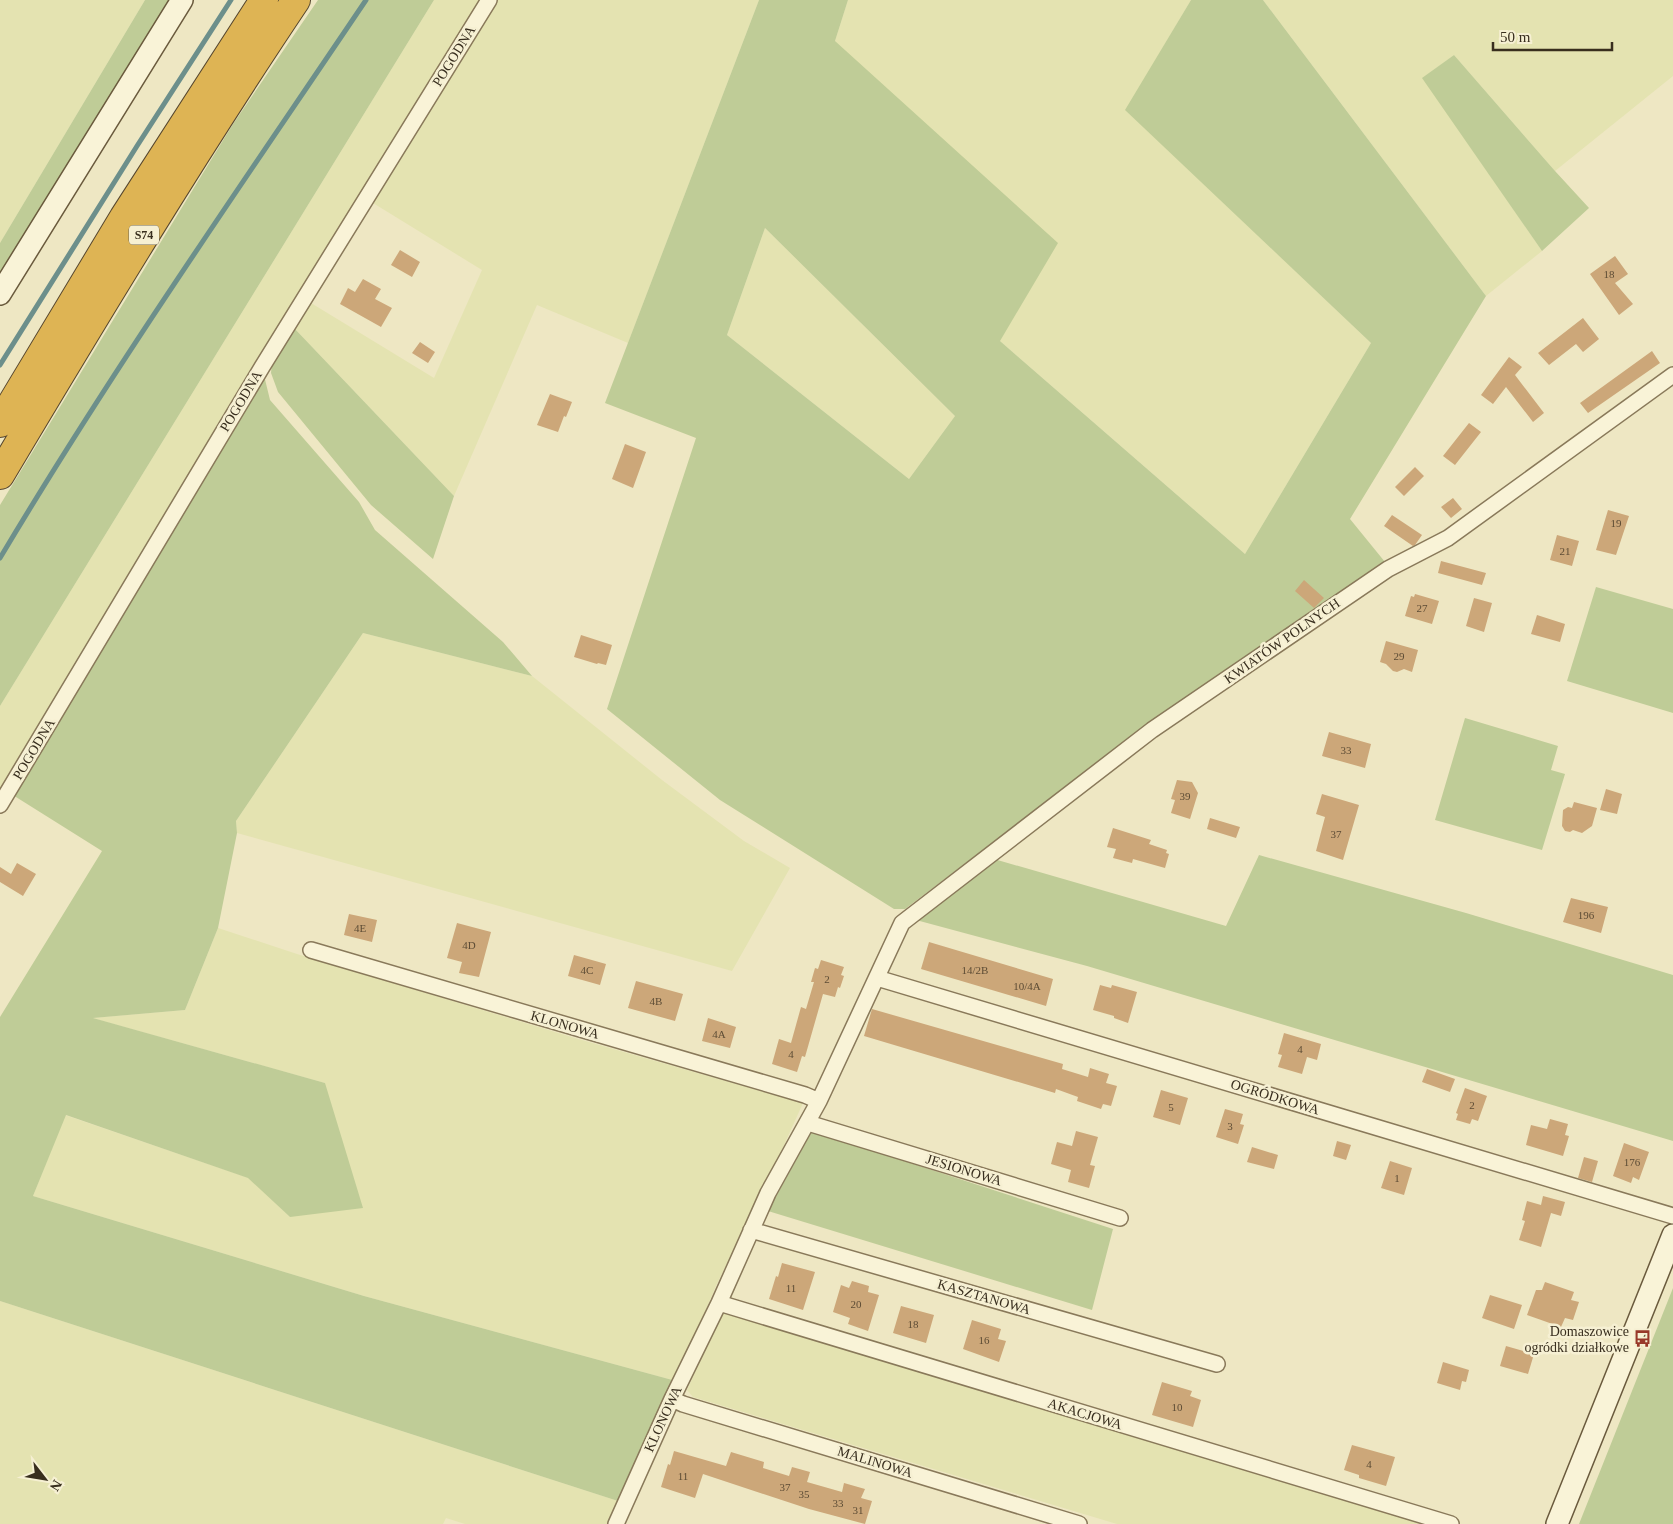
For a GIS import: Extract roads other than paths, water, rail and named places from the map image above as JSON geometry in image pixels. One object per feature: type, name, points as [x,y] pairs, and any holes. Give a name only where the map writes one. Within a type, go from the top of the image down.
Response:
[{"type":"highway","name":"S74","points":[[0,423],[134,201],[264,0]]},
{"type":"highway","name":"S74","points":[[0,475],[202,142],[296,0]]},
{"type":"street","points":[[0,294],[182,0]]},
{"type":"street","name":"POGODNA","points":[[0,805],[262,367],[489,0]]},
{"type":"street","name":"KWIATÓW POLNYCH","points":[[902,923],[1152,730],[1388,569],[1448,538],[1673,375]]},
{"type":"street","name":"KLONOWA","points":[[616,1524],[768,1193],[819,1101],[902,923]]},
{"type":"street","name":"KLONOWA","points":[[311,950],[805,1095],[819,1101]]},
{"type":"street","name":"OGRÓDKOWA","points":[[877,978],[1673,1216]]},
{"type":"street","name":"JESIONOWA","points":[[808,1123],[1120,1218]]},
{"type":"street","name":"KASZTANOWA","points":[[751,1230],[1217,1364]]},
{"type":"street","points":[[1558,1524],[1673,1235]]},
{"type":"street","name":"AKACJOWA","points":[[719,1303],[1451,1524]]},
{"type":"street","name":"MALINOWA","points":[[672,1399],[692,1407],[1079,1524]]},
{"type":"waterway","points":[[0,365],[231,0]]},
{"type":"waterway","points":[[0,558],[133,346],[366,0]]},
{"type":"place","name":"Domaszowice ogródki działkowe","points":[[1643,1339]]}]
